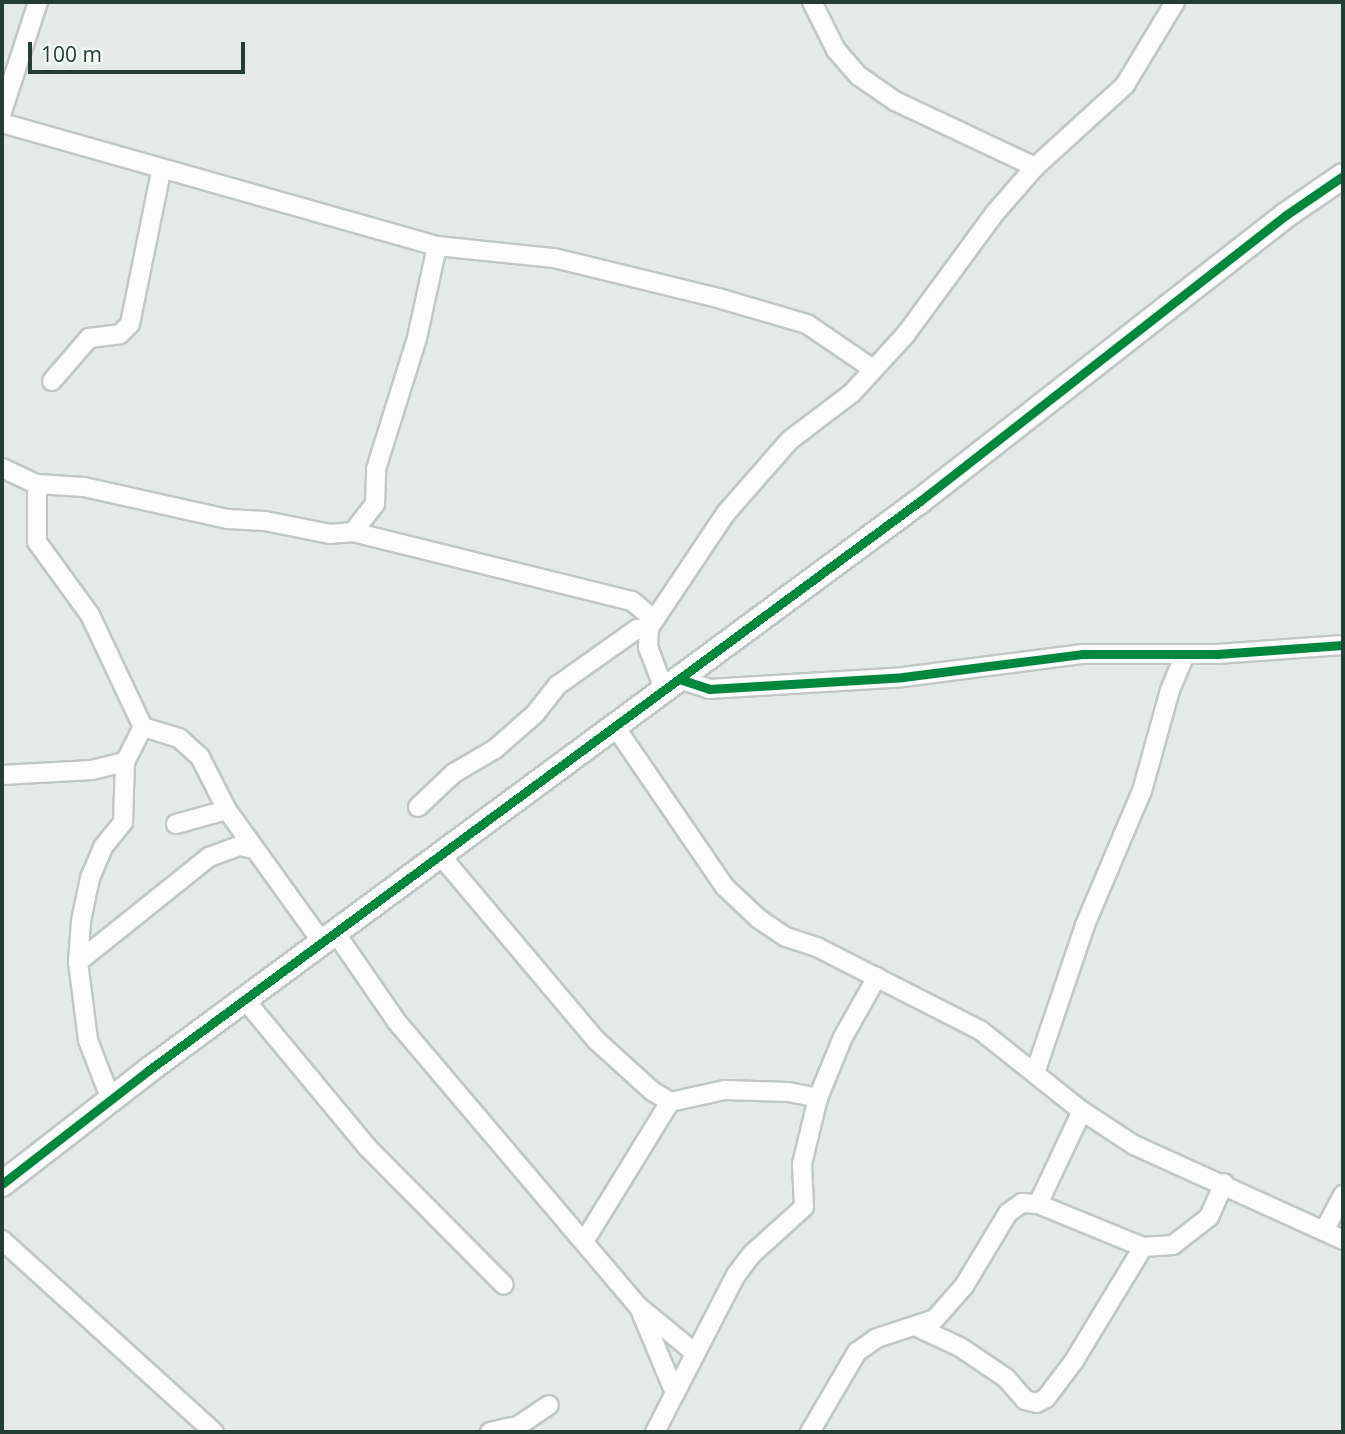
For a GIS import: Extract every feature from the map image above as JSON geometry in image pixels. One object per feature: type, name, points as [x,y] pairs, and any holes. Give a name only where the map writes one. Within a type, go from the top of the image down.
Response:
[{"type":"street","points":[[2,112],[38,2]]},
{"type":"street","points":[[813,2],[836,50],[859,76],[895,101],[1035,167]]},
{"type":"street","points":[[418,807],[454,773],[495,749],[535,714],[558,685],[637,629],[650,623],[761,470],[790,440],[852,393],[906,334],[994,214],[1035,167],[1125,85],[1175,2]]},
{"type":"street","points":[[2,123],[161,172],[436,246],[554,258],[718,298],[807,324],[873,369]]},
{"type":"street","points":[[52,381],[89,338],[120,334],[130,324],[161,172]]},
{"type":"street","points":[[2,1184],[110,1100],[330,940],[920,501],[1286,215],[1343,176]]},
{"type":"street","points":[[353,532],[375,504],[376,469],[417,338],[436,246]]},
{"type":"street","points":[[2,468],[37,484],[84,486],[228,519],[265,521],[330,534],[353,532],[632,601],[650,623],[649,647],[671,684]]},
{"type":"street","points":[[37,484],[37,542],[90,615],[143,727],[179,738],[195,752],[227,810],[254,849],[397,1022],[585,1240],[639,1307],[694,1352]]},
{"type":"street","points":[[671,684],[709,689],[903,677],[1082,654],[1185,654],[1343,645]]},
{"type":"street","points":[[1035,1070],[1085,925],[1142,790],[1170,690],[1185,654]]},
{"type":"street","points":[[110,1100],[88,1040],[78,962],[90,878],[103,847],[123,822],[125,762],[143,727]]},
{"type":"street","points":[[616,728],[725,887],[758,919],[786,937],[877,977],[980,1030],[1035,1070],[1082,1111],[1134,1145],[1224,1183],[1343,1240]]},
{"type":"street","points":[[2,775],[92,770],[125,762]]},
{"type":"street","points":[[176,824],[227,810]]},
{"type":"street","points":[[78,962],[209,857],[239,846],[254,849]]},
{"type":"street","points":[[441,856],[596,1040],[670,1101]]},
{"type":"street","points":[[655,1432],[736,1275],[752,1254],[804,1207],[802,1164],[818,1098],[843,1037],[877,977]]},
{"type":"street","points":[[246,1001],[368,1147],[504,1285]]},
{"type":"street","points":[[585,1240],[670,1101],[725,1090],[788,1091],[818,1098]]},
{"type":"street","points":[[1038,1204],[1082,1111]]},
{"type":"street","points":[[810,1432],[857,1352],[877,1338],[935,1319],[964,1286],[1008,1213],[1022,1203],[1038,1204],[1143,1247],[1173,1245],[1209,1217],[1224,1183]]},
{"type":"street","points":[[1324,1231],[1343,1195]]},
{"type":"street","points":[[2,1240],[214,1432]]},
{"type":"street","points":[[917,1327],[960,1347],[1006,1378],[1025,1401],[1037,1403],[1046,1398],[1074,1361],[1143,1247]]},
{"type":"street","points":[[639,1307],[675,1393]]},
{"type":"street","points":[[490,1432],[510,1430],[550,1405]]},
{"type":"cycle path","points":[[2,1184],[149,1070],[920,501],[1286,215],[1343,176]]},
{"type":"cycle path","points":[[679,679],[709,689],[903,677],[1082,654],[1217,654],[1343,645]]}]
